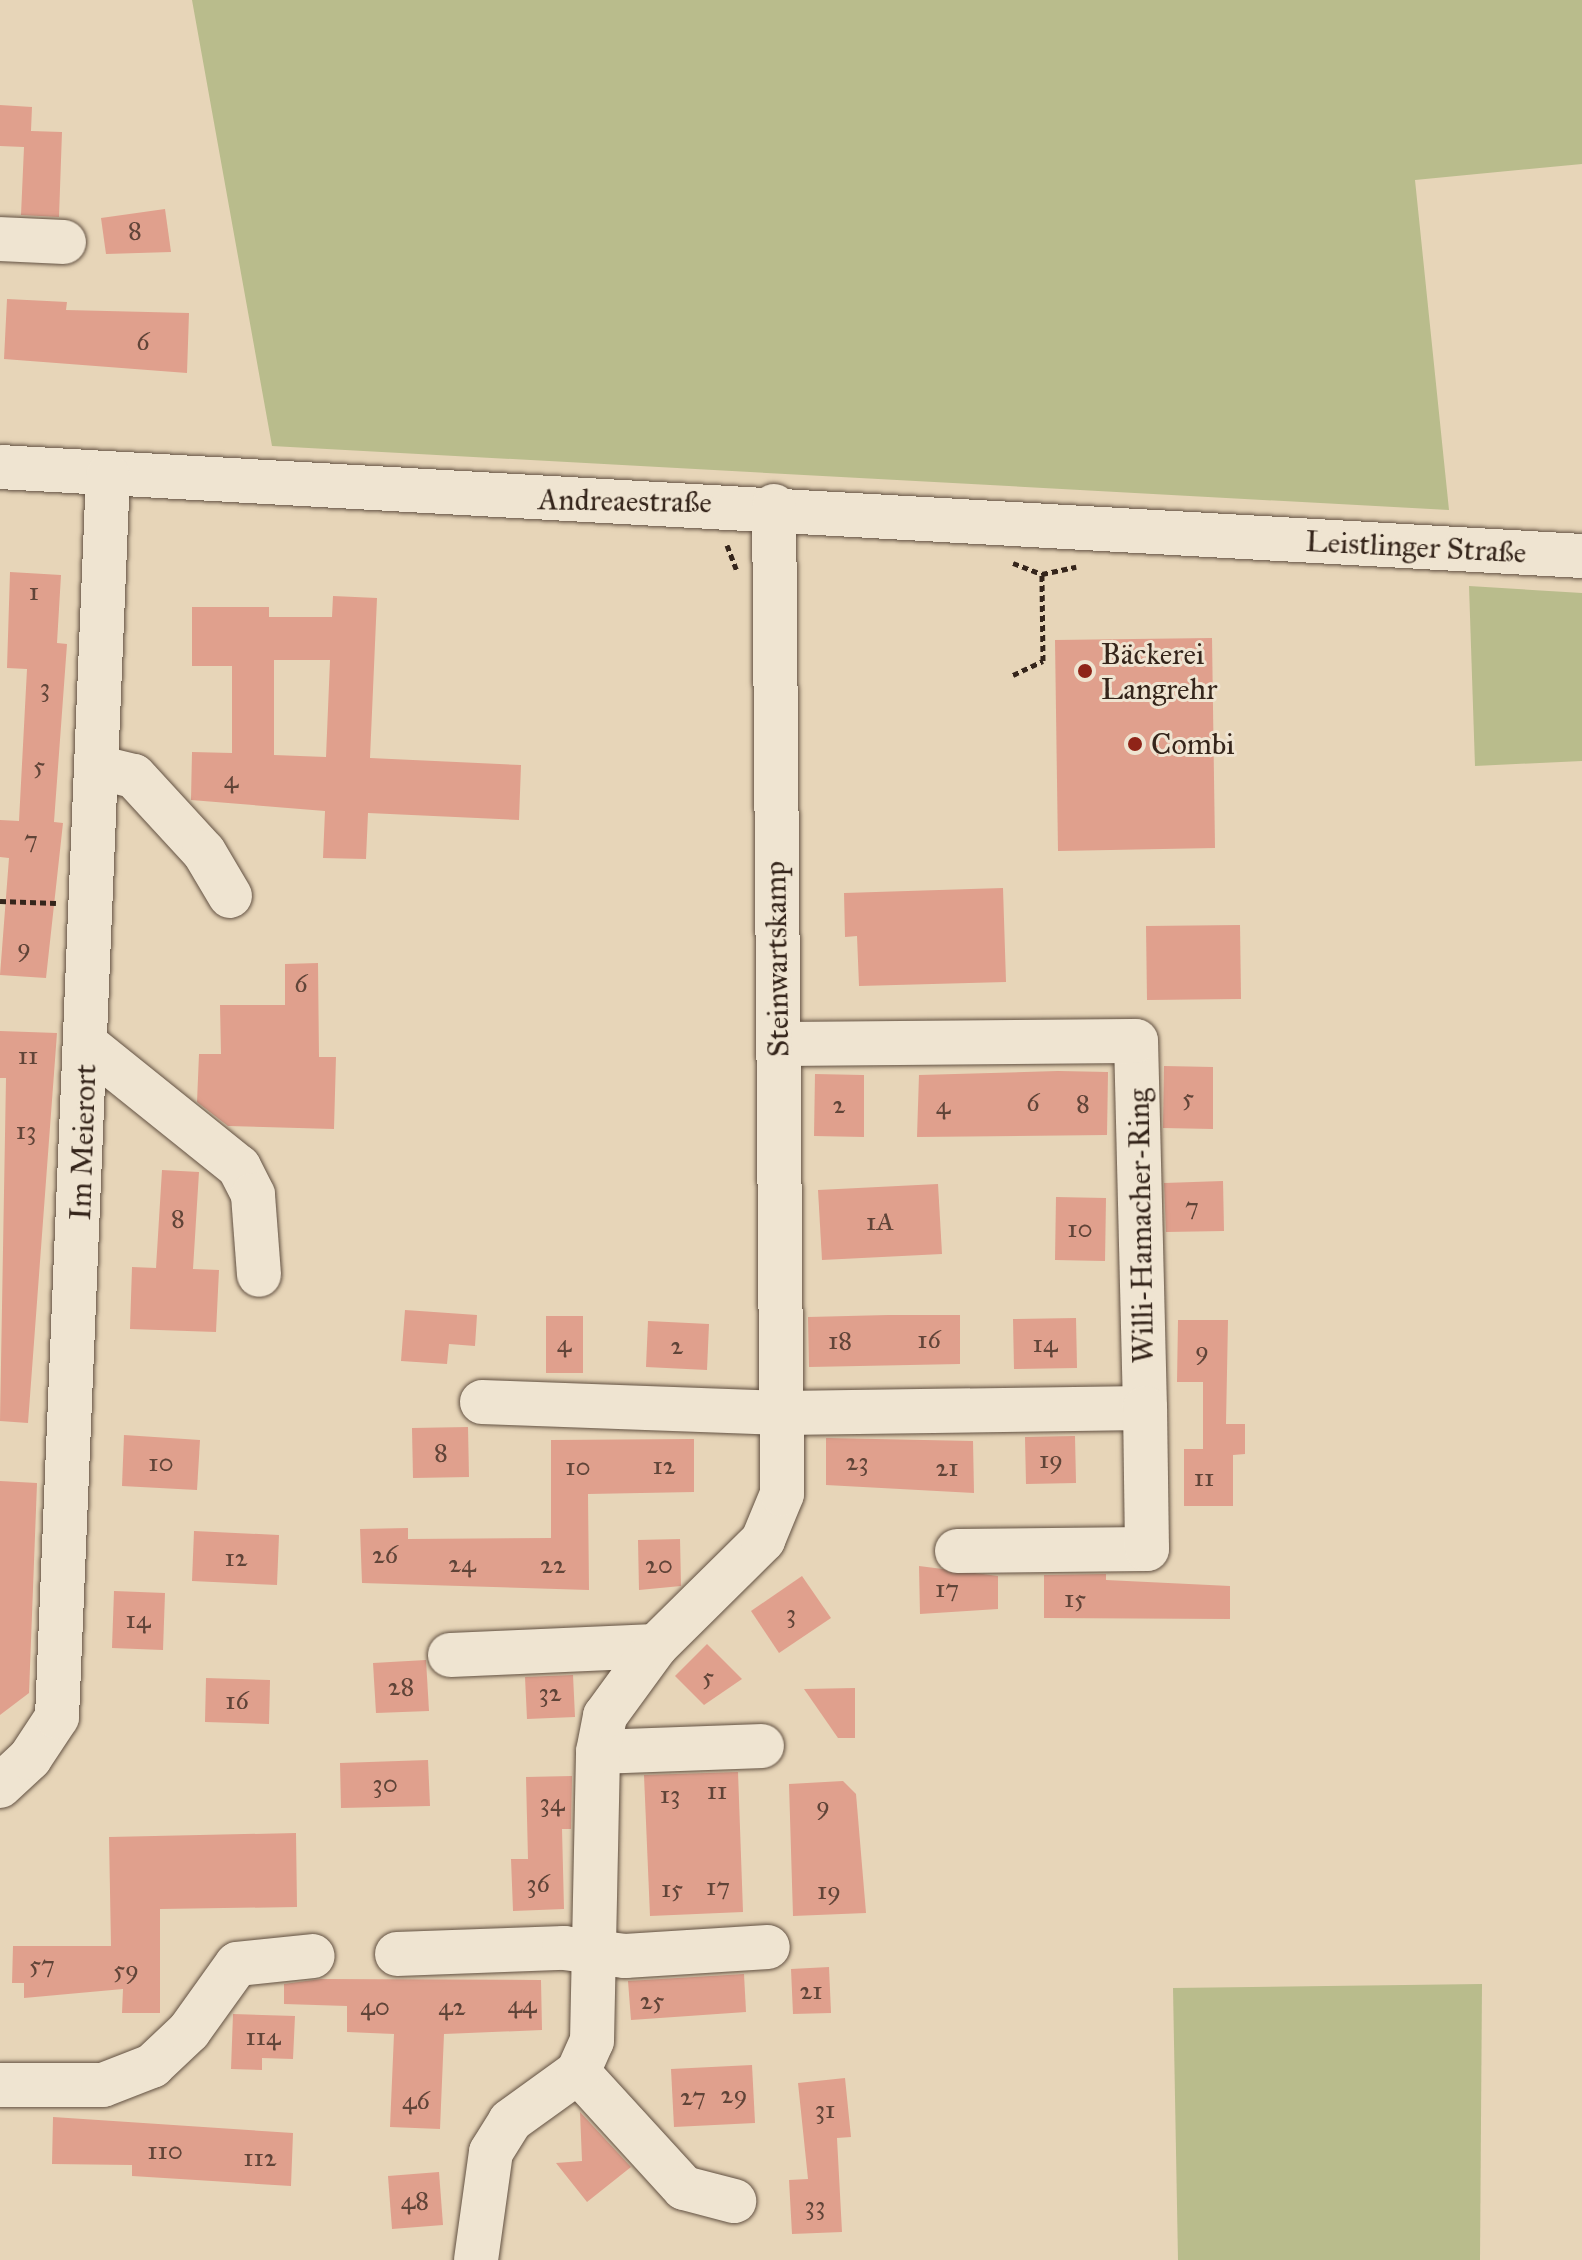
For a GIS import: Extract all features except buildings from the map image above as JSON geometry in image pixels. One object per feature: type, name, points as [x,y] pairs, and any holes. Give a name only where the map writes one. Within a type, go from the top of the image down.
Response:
[{"type":"street","points":[[0,239],[64,242]]},
{"type":"street","name":"Andreaestraße","points":[[0,467],[108,476],[774,506],[1249,538]]},
{"type":"street","name":"Im Meierort","points":[[0,1786],[30,1758],[57,1717],[93,904],[108,476]]},
{"type":"street","name":"Steinwartskamp","points":[[578,2072],[592,2041],[598,1752],[605,1716],[656,1646],[777,1516],[783,1413],[774,506]]},
{"type":"street","name":"Leistlinger Straße","points":[[1249,538],[1582,556]]},
{"type":"street","points":[[97,767],[134,776],[204,852],[230,896]]},
{"type":"street","name":"Willi-Hamacher-Ring","points":[[778,1044],[1136,1041],[1145,1408],[783,1413]]},
{"type":"street","points":[[87,1045],[239,1167],[253,1195],[259,1275]]},
{"type":"street","points":[[482,1402],[783,1413]]},
{"type":"street","points":[[957,1551],[1147,1549],[1145,1408]]},
{"type":"street","points":[[450,1655],[656,1646]]},
{"type":"street","points":[[598,1752],[762,1746]]},
{"type":"street","points":[[397,1954],[768,1947]]},
{"type":"street","points":[[0,2085],[103,2085],[152,2066],[189,2031],[237,1964],[313,1956]]},
{"type":"street","points":[[476,2260],[491,2152],[510,2121],[578,2072],[684,2188],[734,2201]]},
{"type":"path","points":[[1013,675],[1043,661],[1042,574],[1089,564]]},
{"type":"path","points":[[0,901],[93,904]]},
{"type":"green space","points":[[192,0],[1582,0],[1582,164],[1415,180],[1449,510],[272,446]]},
{"type":"green space","points":[[1469,586],[1582,593],[1582,761],[1475,766]]},
{"type":"green space","points":[[1482,1984],[1480,2260],[1178,2260],[1173,1988]]},
{"type":"place","name":"Bäckerei Langrehr","points":[[1085,671]]},
{"type":"place","name":"Combi","points":[[1135,744]]}]
